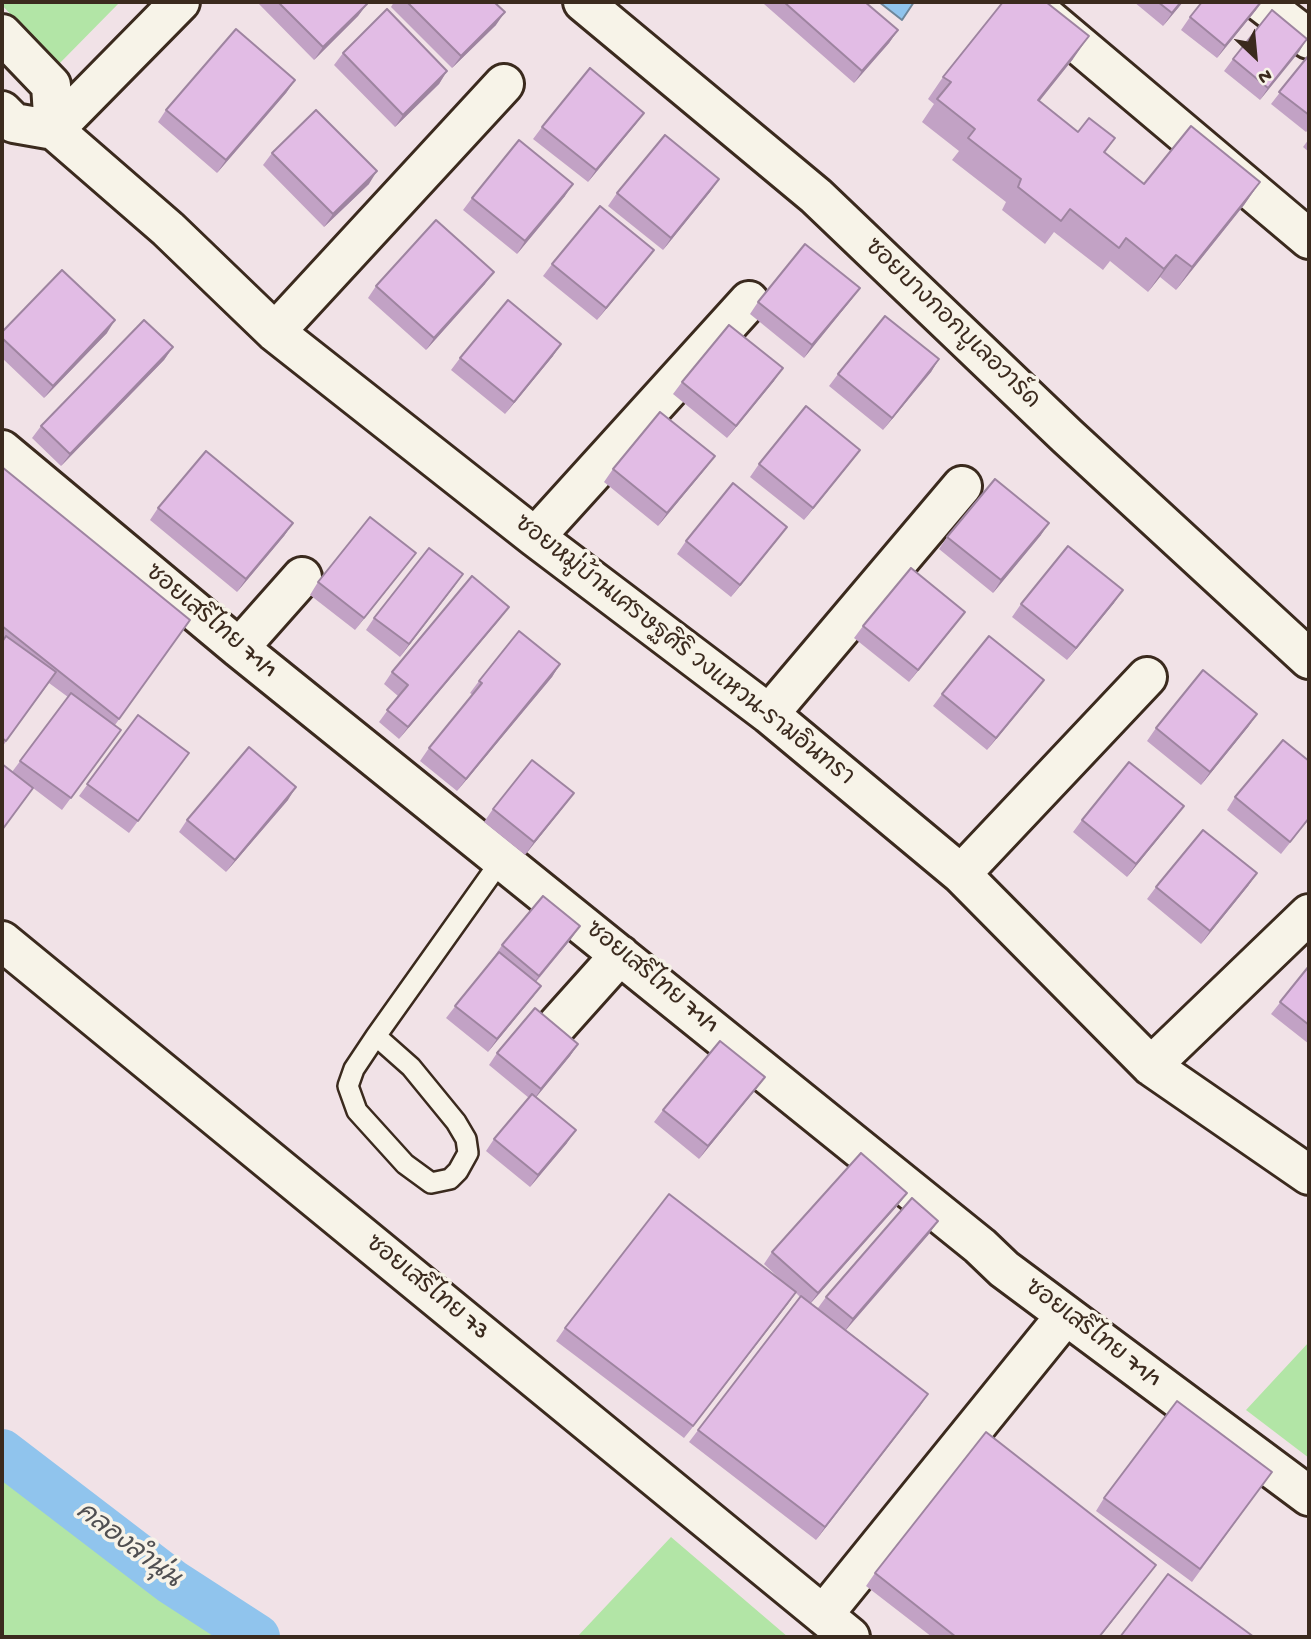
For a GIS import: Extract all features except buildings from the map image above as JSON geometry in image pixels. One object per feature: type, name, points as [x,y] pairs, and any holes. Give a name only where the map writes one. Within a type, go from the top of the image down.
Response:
[{"type":"street","points":[[54,130],[180,2]]},
{"type":"street","name":"ซอยบางกอกบูเลอวาร์ด","points":[[583,2],[817,196],[1067,436],[1309,659]]},
{"type":"street","points":[[1028,2],[1309,239]]},
{"type":"street","points":[[1271,5],[1309,39]]},
{"type":"street","points":[[2,34],[51,85],[54,130]]},
{"type":"street","points":[[275,332],[504,84]]},
{"type":"street","points":[[2,111],[14,123],[54,130]]},
{"type":"street","name":"ซอยหมู่บ้านเศรษฐศิริ วงแหวน-รามอินทรา","points":[[54,130],[169,229],[275,332],[535,537],[769,714],[961,874],[1151,1066],[1309,1175]]},
{"type":"street","points":[[535,537],[749,301]]},
{"type":"street","name":"ซอยเสรีไทย 71/1","points":[[2,450],[239,648],[980,1246],[1004,1269],[1309,1496]]},
{"type":"street","points":[[769,714],[962,486]]},
{"type":"street","points":[[239,648],[302,577]]},
{"type":"street","points":[[961,874],[1147,677]]},
{"type":"street","points":[[1151,1066],[1309,914]]},
{"type":"street","name":"ซอยเสรีไทย 73","points":[[2,941],[836,1626]]},
{"type":"street","points":[[551,1032],[620,955]]},
{"type":"street","points":[[836,1626],[1066,1315]]},
{"type":"lane","points":[[376,1036],[411,1067],[456,1122],[466,1139],[468,1153],[450,1179],[431,1183],[405,1164],[357,1111],[348,1086],[354,1069],[376,1036],[502,859]]},
{"type":"green space","points":[[2,2],[120,2],[57,66]]},
{"type":"green space","points":[[1309,1342],[1309,1458],[1246,1410]]},
{"type":"green space","points":[[2,1479],[216,1637],[2,1637]]},
{"type":"green space","points":[[671,1537],[788,1637],[577,1637]]},
{"type":"water","points":[[879,2],[914,2],[902,20]]},
{"type":"waterway","name":"คลองลำนุ่น","points":[[2,1452],[172,1582],[257,1637]]}]
